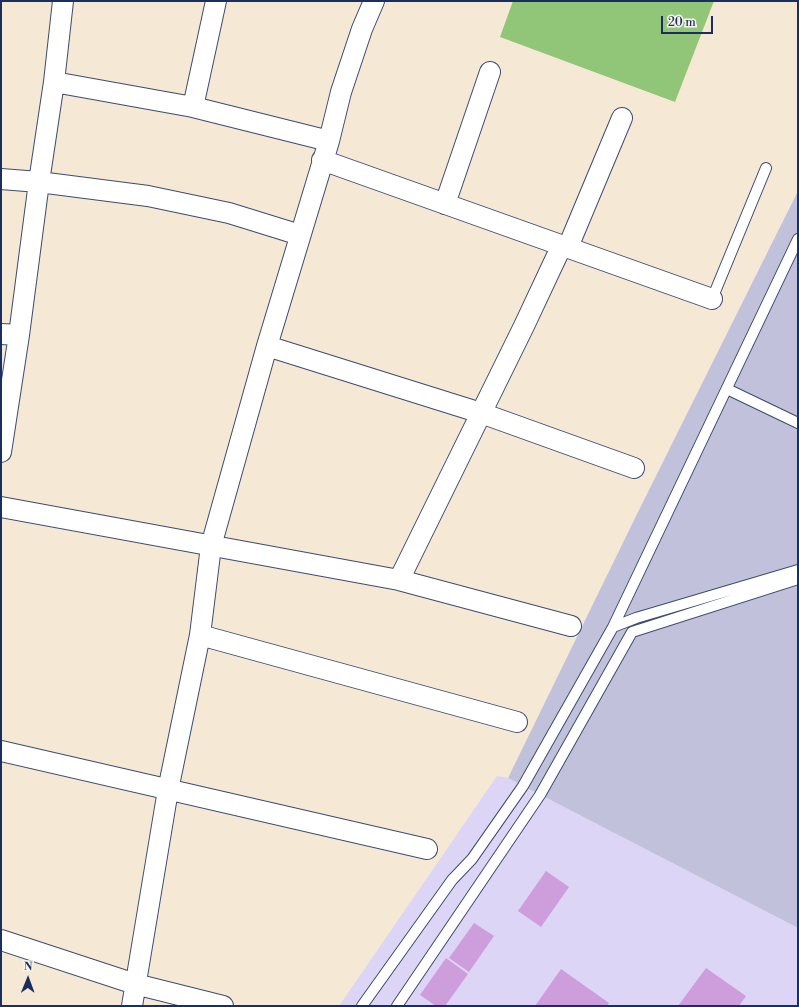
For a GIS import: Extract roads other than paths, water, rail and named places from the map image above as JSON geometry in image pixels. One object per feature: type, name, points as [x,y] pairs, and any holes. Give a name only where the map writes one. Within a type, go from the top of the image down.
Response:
[{"type":"street","points":[[1,452],[10,334],[39,182],[54,82],[63,1]]},
{"type":"street","points":[[193,108],[216,1]]},
{"type":"street","points":[[132,1006],[168,790],[200,635],[211,546],[267,346],[329,141],[341,92],[362,29],[374,1]]},
{"type":"street","points":[[445,204],[490,72]]},
{"type":"street","points":[[54,82],[193,108],[329,141]]},
{"type":"street","points":[[399,580],[565,246],[622,118]]},
{"type":"street","points":[[322,160],[712,299]]},
{"type":"street","points":[[1,179],[39,182],[148,196],[229,213],[300,235]]},
{"type":"street","points":[[267,346],[481,413],[634,468]]},
{"type":"street","points":[[1,507],[399,580],[571,626]]},
{"type":"street","points":[[200,635],[517,722]]},
{"type":"street","points":[[1,751],[427,849]]},
{"type":"street","points":[[1,940],[135,984],[223,1006]]},
{"type":"lane","points":[[712,299],[766,168]]},
{"type":"lane","points":[[362,1006],[452,880],[472,859],[523,786],[613,627],[798,239]]},
{"type":"lane","points":[[727,389],[798,423]]},
{"type":"lane","points":[[613,627],[636,618],[798,570]]},
{"type":"lane","points":[[397,1006],[540,795],[632,632],[798,579]]}]
